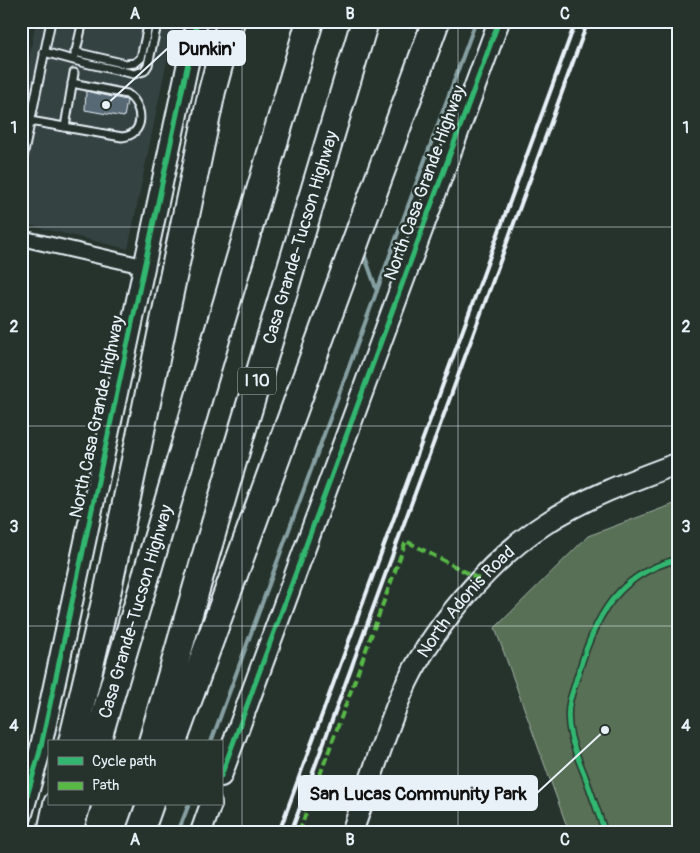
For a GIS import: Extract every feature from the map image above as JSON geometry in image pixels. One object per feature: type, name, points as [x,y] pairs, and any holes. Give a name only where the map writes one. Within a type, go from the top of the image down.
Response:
[{"type":"highway","points":[[72,740],[108,589],[212,91],[231,21]]},
{"type":"highway","name":"Casa Grande-Tucson Highway","points":[[98,740],[310,21]]},
{"type":"highway","name":"Casa Grande-Tucson Highway","points":[[153,740],[229,475],[365,21]]},
{"type":"highway","points":[[174,740],[436,21]]},
{"type":"highway","points":[[50,832],[56,806]]},
{"type":"highway","points":[[69,832],[76,806]]},
{"type":"highway","points":[[125,832],[133,806]]},
{"type":"highway","points":[[140,832],[149,806]]},
{"type":"street","name":"North Casa Grande Highway","points":[[22,812],[42,741],[197,21]]},
{"type":"street","name":"North Casa Grande Highway","points":[[222,773],[499,21]]},
{"type":"street","points":[[21,238],[143,266]]},
{"type":"street","name":"North Adonis Road","points":[[352,832],[403,692],[424,651],[471,590],[510,552],[544,524],[584,502],[679,463]]},
{"type":"street","points":[[201,832],[210,806]]},
{"type":"lane","points":[[21,167],[51,21]]},
{"type":"lane","points":[[74,56],[83,21]]},
{"type":"lane","points":[[44,52],[126,64],[135,63],[142,58],[149,21]]},
{"type":"lane","points":[[74,56],[134,74],[144,71],[148,65],[156,29],[153,21]]},
{"type":"lane","points":[[64,127],[74,73]]},
{"type":"lane","points":[[30,121],[122,137],[133,134],[137,128],[140,113],[134,99],[127,94],[72,83]]},
{"type":"shaded area","points":[[36,21],[175,21],[128,249],[21,223],[21,104]]},
{"type":"green space","points":[[679,502],[679,832],[569,832],[495,628],[588,536]]},
{"type":"building","points":[[86,91],[126,100],[124,117],[85,110]]},
{"type":"waterway","points":[[212,740],[476,21]]},
{"type":"waterway","points":[[363,251],[377,291]]},
{"type":"waterway","points":[[178,832],[188,806]]},
{"type":"railway","points":[[279,832],[576,21]]},
{"type":"railway","points":[[291,832],[588,21]]},
{"type":"marked path","points":[[299,832],[406,541],[481,580]]},
{"type":"cycle path","points":[[21,817],[40,751],[197,21]]},
{"type":"cycle path","points":[[222,773],[499,21]]},
{"type":"cycle path","points":[[605,832],[569,729],[570,700],[594,632],[604,612],[617,594],[633,579],[654,568],[679,559]]},
{"type":"place","name":"Dunkin'","points":[[106,105]]},
{"type":"place","name":"San Lucas Community Park","points":[[605,730]]}]
